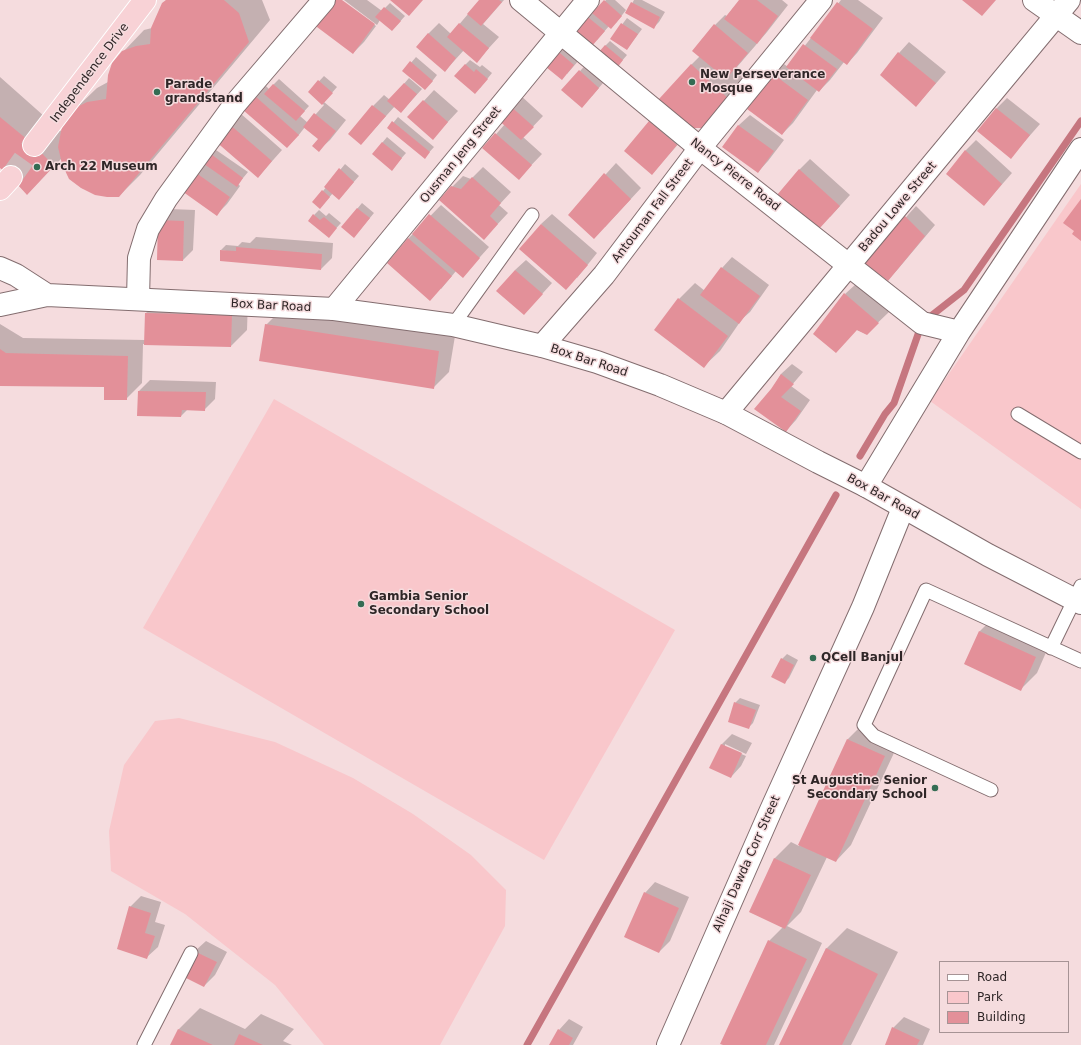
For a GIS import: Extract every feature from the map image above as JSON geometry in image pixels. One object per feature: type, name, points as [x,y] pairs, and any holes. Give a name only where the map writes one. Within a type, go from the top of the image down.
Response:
[{"type":"highway","name":"Independence Drive","points":[[34,145],[145,0]]},
{"type":"street","points":[[138,299],[139,258],[148,229],[166,199],[235,104],[324,0]]},
{"type":"street","name":"Nancy Pierre Road","points":[[521,0],[562,32],[700,148],[922,323],[959,332]]},
{"type":"street","name":"Ousman Jeng Street","points":[[334,310],[588,0]]},
{"type":"street","name":"Antouman Fall Street","points":[[542,346],[604,275],[700,148],[821,0]]},
{"type":"street","points":[[1034,0],[1063,8],[1081,33]]},
{"type":"street","name":"Badou Lowe Street","points":[[726,413],[850,266],[1063,8]]},
{"type":"street","points":[[866,486],[959,332],[1081,149]]},
{"type":"street","points":[[0,268],[16,275],[47,295]]},
{"type":"street","name":"Box Bar Road","points":[[0,305],[47,295],[334,310],[453,326],[542,346],[597,362],[726,413],[866,486],[988,555],[1079,596]]},
{"type":"street","name":"Alhaji Dawda Corr Street","points":[[668,1045],[771,810],[863,607],[903,508]]},
{"type":"lane","points":[[453,326],[532,215]]},
{"type":"lane","points":[[1018,414],[1081,452]]},
{"type":"lane","points":[[991,790],[874,736],[864,725],[926,590],[1081,661]]},
{"type":"lane","points":[[1051,648],[1079,596]]},
{"type":"lane","points":[[144,1045],[191,953]]},
{"type":"green space","points":[[1081,184],[1081,509],[930,401]]},
{"type":"green space","points":[[274,399],[675,630],[544,860],[143,628]]},
{"type":"green space","points":[[179,718],[275,742],[353,778],[413,814],[471,855],[506,890],[505,926],[440,1045],[324,1045],[275,985],[185,914],[111,871],[109,831],[124,765],[155,721]]},
{"type":"building","name":"Parade grandstand","points":[[166,0],[224,0],[239,13],[249,42],[119,197],[95,195],[81,188],[69,179],[62,164],[58,147],[62,126],[75,108],[87,102],[106,99],[108,75],[112,63],[122,51],[136,46],[150,44],[151,28],[162,3]]},
{"type":"building","points":[[330,0],[342,0],[375,24],[353,54],[313,24]]},
{"type":"building","points":[[390,0],[423,0],[409,16]]},
{"type":"building","points":[[479,0],[499,0],[502,2],[481,26],[467,14]]},
{"type":"building","points":[[604,0],[622,16],[611,29],[592,13]]},
{"type":"building","points":[[739,0],[757,0],[778,16],[757,44],[724,19]]},
{"type":"building","points":[[962,0],[996,0],[982,16]]},
{"type":"building","points":[[631,2],[660,17],[654,29],[625,13]]},
{"type":"building","points":[[837,2],[873,29],[847,65],[810,38]]},
{"type":"building","points":[[384,7],[401,21],[392,31],[375,17]]},
{"type":"building","points":[[584,14],[605,31],[592,46],[571,28]]},
{"type":"building","points":[[459,23],[489,48],[477,63],[447,37]]},
{"type":"building","points":[[621,23],[638,34],[627,50],[610,39]]},
{"type":"building","points":[[714,24],[748,53],[726,79],[692,51]]},
{"type":"building","points":[[428,33],[456,58],[445,72],[416,47]]},
{"type":"building","points":[[803,44],[837,69],[819,92],[786,67]]},
{"type":"building","points":[[605,45],[623,60],[617,68],[598,53]]},
{"type":"building","points":[[554,48],[574,65],[562,80],[541,63]]},
{"type":"building","points":[[898,52],[936,83],[916,107],[880,75]]},
{"type":"building","points":[[410,61],[433,81],[425,90],[402,71]]},
{"type":"building","points":[[465,64],[474,72],[476,69],[488,79],[475,94],[454,76]]},
{"type":"building","name":"New Perseverance Mosque","points":[[691,64],[731,101],[706,128],[689,128],[659,99]]},
{"type":"building","points":[[579,70],[599,88],[582,108],[561,90]]},
{"type":"building","points":[[773,74],[808,100],[782,135],[747,109]]},
{"type":"building","points":[[318,80],[333,93],[322,105],[308,92]]},
{"type":"building","points":[[404,83],[417,94],[401,113],[387,101]]},
{"type":"building","points":[[273,84],[305,111],[296,121],[264,94]]},
{"type":"building","points":[[255,96],[299,135],[287,148],[243,110]]},
{"type":"building","points":[[423,100],[448,122],[433,140],[407,117]]},
{"type":"building","points":[[508,104],[534,127],[521,140],[496,118]]},
{"type":"building","points":[[372,105],[386,116],[361,145],[348,134]]},
{"type":"building","points":[[996,108],[1030,135],[1011,159],[977,131]]},
{"type":"building","points":[[314,113],[336,131],[319,152],[312,146],[318,139],[303,127]]},
{"type":"building","points":[[0,117],[34,145],[54,166],[27,195],[11,177],[0,168]]},
{"type":"building","points":[[392,121],[430,152],[425,159],[387,128]]},
{"type":"building","points":[[649,121],[677,145],[652,175],[624,151]]},
{"type":"building","points":[[228,123],[272,161],[258,178],[214,140]]},
{"type":"building","points":[[738,125],[774,151],[758,173],[722,147]]},
{"type":"building","points":[[495,133],[532,165],[519,180],[482,148]]},
{"type":"building","points":[[382,142],[402,158],[392,171],[372,154]]},
{"type":"building","points":[[965,150],[1002,184],[984,206],[946,174]]},
{"type":"building","points":[[211,154],[243,178],[237,187],[204,164]]},
{"type":"building","points":[[339,168],[354,182],[339,200],[324,187]]},
{"type":"building","points":[[799,169],[840,206],[819,229],[777,195]]},
{"type":"building","points":[[192,170],[230,197],[217,216],[179,189]]},
{"type":"building","points":[[604,173],[631,199],[594,239],[568,215]]},
{"type":"building","points":[[472,177],[501,203],[490,216],[498,224],[484,240],[439,200],[451,186],[461,189]]},
{"type":"building","points":[[322,190],[330,197],[320,209],[312,202]]},
{"type":"building","points":[[1081,199],[1081,241],[1072,234],[1074,231],[1063,223]]},
{"type":"building","points":[[357,208],[370,218],[354,238],[341,227]]},
{"type":"building","points":[[313,214],[320,220],[324,217],[337,228],[329,238],[308,221]]},
{"type":"building","points":[[429,214],[480,258],[463,278],[412,234]]},
{"type":"building","points":[[905,216],[925,236],[888,281],[864,263]]},
{"type":"building","points":[[158,220],[184,221],[183,261],[157,260]]},
{"type":"building","points":[[541,224],[588,265],[566,290],[519,249]]},
{"type":"building","points":[[408,238],[452,276],[430,301],[387,263]]},
{"type":"building","points":[[236,247],[322,254],[321,270],[220,261],[220,250],[236,251]]},
{"type":"building","points":[[721,267],[760,296],[739,324],[700,295]]},
{"type":"building","points":[[515,270],[543,294],[524,315],[496,291]]},
{"type":"building","points":[[844,293],[879,323],[867,335],[857,330],[836,353],[813,334]]},
{"type":"building","points":[[678,298],[728,336],[704,368],[654,330]]},
{"type":"building","points":[[145,313],[232,315],[231,347],[144,345]]},
{"type":"building","points":[[265,324],[439,351],[434,389],[259,361]]},
{"type":"building","points":[[0,349],[6,353],[128,356],[127,400],[104,400],[104,387],[0,386]]},
{"type":"building","points":[[781,374],[794,384],[781,397],[801,411],[786,432],[754,409],[771,389]]},
{"type":"building","points":[[138,391],[206,392],[205,411],[182,410],[181,417],[137,416]]},
{"type":"building","points":[[979,631],[1036,657],[1021,691],[964,664]]},
{"type":"building","points":[[781,658],[794,665],[785,684],[771,677]]},
{"type":"building","points":[[734,702],[756,710],[749,729],[728,722]]},
{"type":"building","points":[[847,739],[885,756],[836,862],[798,845]]},
{"type":"building","points":[[721,744],[742,753],[731,778],[709,768]]},
{"type":"building","points":[[774,858],[811,875],[785,929],[749,912]]},
{"type":"building","points":[[644,892],[679,908],[659,953],[624,937]]},
{"type":"building","points":[[129,906],[151,913],[145,933],[155,936],[147,959],[117,949]]},
{"type":"building","points":[[768,940],[807,959],[766,1045],[720,1044]]},
{"type":"building","points":[[826,948],[878,974],[842,1045],[779,1045]]},
{"type":"building","points":[[194,951],[217,962],[204,987],[182,976]]},
{"type":"building","points":[[892,1027],[920,1040],[917,1045],[885,1045]]},
{"type":"building","points":[[178,1029],[213,1045],[170,1045]]},
{"type":"building","points":[[558,1029],[573,1038],[569,1045],[549,1045]]},
{"type":"building","points":[[239,1034],[263,1045],[234,1045]]},
{"type":"waterway","points":[[860,456],[885,414],[894,403],[922,323],[964,290],[1081,121]]},
{"type":"waterway","points":[[527,1045],[836,495]]},
{"type":"tunnel","points":[[11,177],[34,145]]},
{"type":"place","name":"New Perseverance Mosque","points":[[692,82]]},
{"type":"place","name":"Parade grandstand","points":[[157,92]]},
{"type":"place","name":"Arch 22 Museum","points":[[37,167]]},
{"type":"place","name":"Gambia Senior Secondary School","points":[[361,604]]},
{"type":"place","name":"QCell Banjul","points":[[813,658]]},
{"type":"place","name":"St Augustine Senior Secondary School","points":[[935,788]]}]
